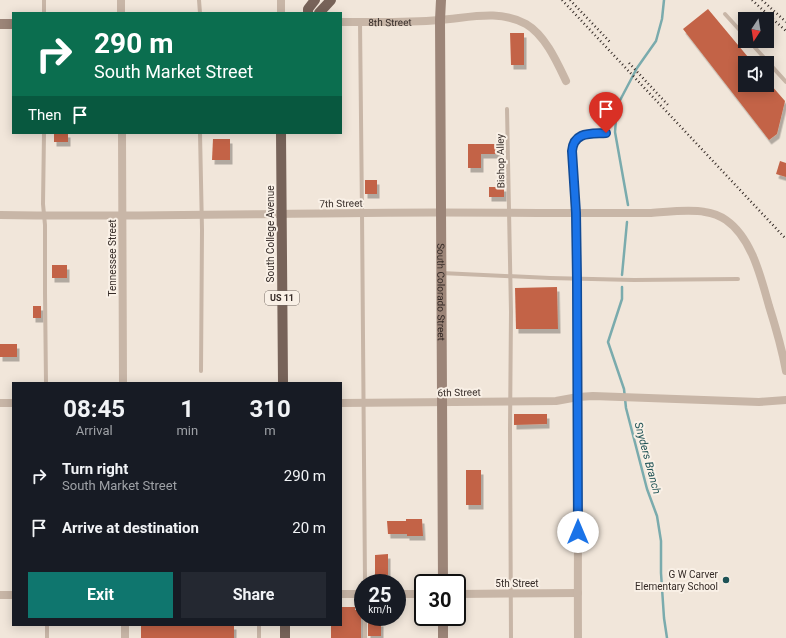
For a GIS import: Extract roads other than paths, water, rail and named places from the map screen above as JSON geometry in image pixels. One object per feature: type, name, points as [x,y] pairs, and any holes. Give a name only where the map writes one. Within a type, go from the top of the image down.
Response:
[{"type":"main road","points":[[308,12],[308,9],[314,0]]},
{"type":"main road","points":[[320,12],[331,0]]},
{"type":"main road","name":"South College Avenue","points":[[281,134],[283,382]]},
{"type":"main road","points":[[285,626],[285,638]]},
{"type":"street","points":[[121,0],[121,12]]},
{"type":"street","points":[[281,0],[281,12]]},
{"type":"street","name":"South Colorado Street","points":[[441,0],[440,212],[443,574]]},
{"type":"street","name":"8th Street","points":[[342,22],[440,20],[493,15],[504,16],[515,19],[527,25],[538,33],[549,49],[566,81]]},
{"type":"street","points":[[0,24],[12,24]]},
{"type":"street","points":[[578,638],[577,279],[576,213],[572,146],[579,137],[584,134],[606,133]]},
{"type":"street","name":"Tennessee Street","points":[[122,134],[123,382]]},
{"type":"street","name":"7th Street","points":[[0,216],[440,212],[642,213],[682,211],[716,214],[733,226],[749,248],[759,271],[775,326],[786,372]]},
{"type":"street","name":"6th Street","points":[[342,403],[556,401],[578,396],[760,402],[786,400]]},
{"type":"street","points":[[0,403],[12,403]]},
{"type":"street","name":"5th Street","points":[[466,594],[578,593]]},
{"type":"street","points":[[342,594],[354,594]]},
{"type":"street","points":[[0,595],[12,595]]},
{"type":"street","points":[[125,626],[126,638]]},
{"type":"street","points":[[443,626],[443,638]]},
{"type":"lane","points":[[44,0],[44,12]]},
{"type":"lane","points":[[199,0],[200,12]]},
{"type":"lane","points":[[725,14],[738,28]]},
{"type":"lane","points":[[360,22],[365,574]]},
{"type":"lane","points":[[755,48],[786,82]]},
{"type":"lane","name":"Bishop Alley","points":[[508,109],[511,312],[511,638]]},
{"type":"lane","points":[[44,134],[43,182],[46,382]]},
{"type":"lane","points":[[200,134],[202,215],[201,371]]},
{"type":"lane","points":[[441,273],[577,279],[738,279]]},
{"type":"lane","points":[[47,626],[47,638]]},
{"type":"lane","points":[[259,626],[259,638]]},
{"type":"lane","points":[[365,626],[365,638]]},
{"type":"waterway","name":"Snyders Branch","points":[[628,205],[615,132],[617,106],[637,68],[656,41],[662,19],[664,0]]},
{"type":"waterway","name":"Snyders Branch","points":[[622,275],[627,222]]},
{"type":"waterway","name":"Snyders Branch","points":[[622,287],[622,299],[608,342],[624,389],[626,408],[647,489],[657,516],[661,541],[661,573],[667,638]]},
{"type":"railway","points":[[562,0],[786,239]]},
{"type":"railway","points":[[570,0],[610,42]]},
{"type":"railway","points":[[752,0],[786,31]]},
{"type":"railway","points":[[762,0],[786,22]]},
{"type":"railway","points":[[629,63],[668,105]]},
{"type":"place","name":"G W Carver Elementary School","points":[[726,580]]}]
